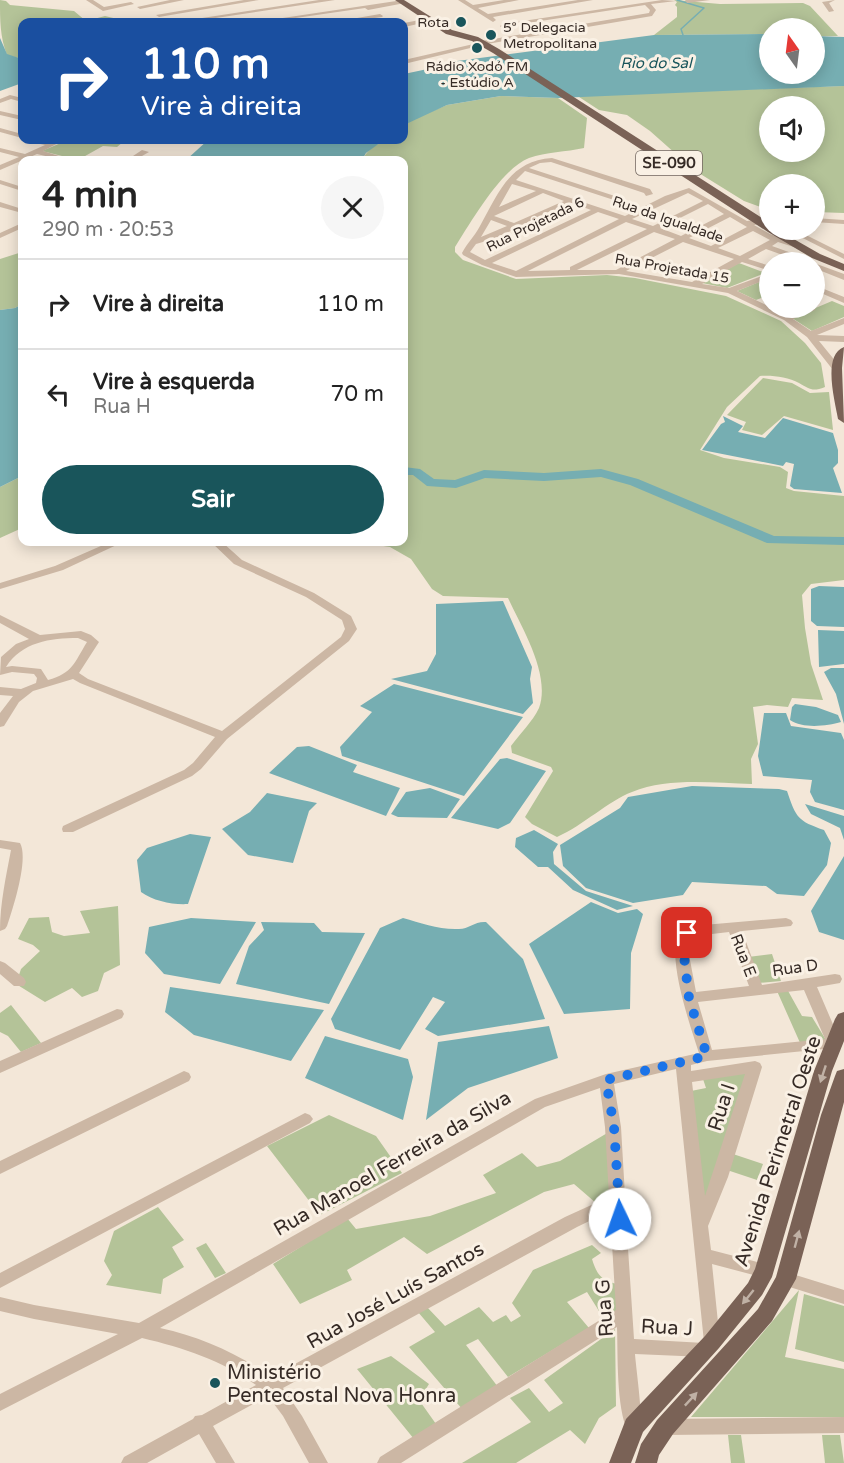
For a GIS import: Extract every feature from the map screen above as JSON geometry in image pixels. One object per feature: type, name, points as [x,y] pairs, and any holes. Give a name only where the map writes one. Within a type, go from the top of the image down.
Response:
[{"type":"main road","name":"SE-090","points":[[401,1],[449,32],[480,42]]},
{"type":"main road","points":[[415,10],[417,7],[429,8]]},
{"type":"main road","name":"SE-090","points":[[455,24],[752,224],[759,226]]},
{"type":"main road","points":[[449,32],[458,33],[463,30]]},
{"type":"main road","name":"SE-090","points":[[789,240],[841,273]]},
{"type":"main road","points":[[844,350],[836,368],[844,419]]},
{"type":"main road","name":"Avenida Perimetral Oeste","points":[[620,1463],[634,1426],[709,1346],[755,1289],[765,1271],[823,1071],[844,1019]]},
{"type":"main road","points":[[646,1463],[649,1451],[665,1427],[765,1315],[786,1279],[830,1115],[844,1076]]},
{"type":"street","points":[[90,1],[100,0]]},
{"type":"street","points":[[140,3],[149,5],[181,0]]},
{"type":"street","points":[[165,18],[159,15],[256,0]]},
{"type":"street","points":[[208,18],[332,0]]},
{"type":"street","points":[[356,0],[383,18]]},
{"type":"street","points":[[461,0],[519,36]]},
{"type":"street","points":[[472,7],[516,0]]},
{"type":"street","points":[[487,16],[590,0]]},
{"type":"street","points":[[687,1],[707,0]]},
{"type":"street","points":[[831,11],[825,2],[832,0]]},
{"type":"street","points":[[90,1],[103,9],[131,4]]},
{"type":"street","points":[[289,18],[401,1]]},
{"type":"street","points":[[503,26],[646,3],[673,1]]},
{"type":"street","points":[[233,3],[245,13]]},
{"type":"street","points":[[408,59],[480,42],[652,14],[653,10],[646,3]]},
{"type":"street","points":[[556,5],[573,15]]},
{"type":"street","points":[[284,7],[296,17]]},
{"type":"street","points":[[366,18],[380,16]]},
{"type":"street","points":[[408,23],[430,20]]},
{"type":"street","points":[[0,101],[10,97],[18,99]]},
{"type":"street","points":[[0,112],[18,117]]},
{"type":"street","points":[[0,130],[18,135]]},
{"type":"street","points":[[0,150],[25,156],[51,144]]},
{"type":"street","points":[[36,151],[54,156]]},
{"type":"street","points":[[138,156],[145,152]]},
{"type":"street","points":[[0,168],[18,160]]},
{"type":"street","points":[[485,263],[466,253],[512,182],[523,168],[532,162],[552,160],[650,194]]},
{"type":"street","points":[[9,164],[18,167]]},
{"type":"street","points":[[523,168],[623,201]]},
{"type":"street","points":[[0,182],[18,188]]},
{"type":"street","points":[[512,182],[596,209]]},
{"type":"street","points":[[516,274],[668,198],[689,190],[759,229]]},
{"type":"street","points":[[489,215],[542,191]]},
{"type":"street","name":"Rua da Igualdade","points":[[596,209],[650,194],[668,198]]},
{"type":"street","points":[[473,242],[570,201]]},
{"type":"street","points":[[570,271],[709,201]]},
{"type":"street","points":[[0,204],[18,210]]},
{"type":"street","name":"Rua da Igualdade","points":[[596,209],[759,265]]},
{"type":"street","name":"Rua Projetada 6","points":[[485,263],[596,209]]},
{"type":"street","points":[[618,272],[730,214]]},
{"type":"street","points":[[489,215],[514,226]]},
{"type":"street","points":[[713,249],[752,224],[759,222]]},
{"type":"street","points":[[825,222],[844,222]]},
{"type":"street","points":[[0,227],[11,231]]},
{"type":"street","points":[[0,236],[18,227]]},
{"type":"street","points":[[695,284],[776,240],[800,247]]},
{"type":"street","points":[[811,240],[842,256],[844,244]]},
{"type":"street","points":[[765,246],[781,252]]},
{"type":"street","name":"Rua Projetada 15","points":[[485,263],[516,274],[570,271],[618,272],[730,291],[759,304]]},
{"type":"street","points":[[825,268],[841,273]]},
{"type":"street","points":[[825,278],[841,273]]},
{"type":"street","points":[[730,291],[759,279]]},
{"type":"street","points":[[825,292],[841,299]]},
{"type":"street","points":[[825,304],[841,299]]},
{"type":"street","name":"Rua Projetada 15","points":[[787,318],[811,336],[836,368]]},
{"type":"street","points":[[811,336],[844,321]]},
{"type":"street","points":[[811,336],[844,339]]},
{"type":"street","points":[[0,586],[59,568],[109,546]]},
{"type":"street","points":[[68,829],[188,773],[223,736],[345,639],[351,629],[347,618],[310,595],[238,562],[220,546]]},
{"type":"street","points":[[0,618],[36,638]]},
{"type":"street","points":[[0,670],[12,652],[36,638],[70,635],[89,637],[93,642],[92,647],[73,674],[64,680],[8,693],[0,723]]},
{"type":"street","points":[[0,670],[37,671],[42,678],[41,686]]},
{"type":"street","points":[[73,674],[84,681],[223,736]]},
{"type":"street","points":[[0,926],[17,850],[15,846],[4,844]]},
{"type":"street","points":[[734,927],[786,923]]},
{"type":"street","name":"Rua E","points":[[689,998],[682,950],[684,935],[692,931],[734,927],[758,990]]},
{"type":"street","points":[[0,966],[19,982]]},
{"type":"street","name":"Rua D","points":[[689,998],[834,979]]},
{"type":"street","points":[[809,984],[834,1043]]},
{"type":"street","points":[[689,998],[707,1056]]},
{"type":"street","points":[[0,1066],[117,1014]]},
{"type":"street","name":"Rua Manoel Ferreira da Silva","points":[[0,1403],[138,1332],[540,1103],[606,1080],[684,1070],[707,1056],[834,1043]]},
{"type":"street","name":"Rua I","points":[[684,1070],[755,1067],[720,1177],[701,1226]]},
{"type":"street","points":[[684,1070],[701,1226],[709,1346]]},
{"type":"street","points":[[0,1168],[184,1077]]},
{"type":"street","name":"Rua G","points":[[606,1080],[614,1127],[628,1392],[634,1426]]},
{"type":"street","points":[[0,1281],[305,1119]]},
{"type":"street","name":"Rua José Luís Santos","points":[[130,1463],[571,1221],[619,1200]]},
{"type":"street","points":[[703,1255],[765,1271]]},
{"type":"street","points":[[786,1279],[844,1297]]},
{"type":"street","points":[[0,1304],[44,1315],[184,1341],[219,1352],[271,1387],[319,1463]]},
{"type":"street","points":[[386,1463],[625,1313]]},
{"type":"street","name":"Rua J","points":[[627,1346],[709,1346]]},
{"type":"street","points":[[201,1422],[226,1463]]},
{"type":"street","points":[[665,1427],[844,1425]]},
{"type":"green space","points":[[0,0],[10,5],[74,11],[82,18],[18,18],[18,58],[7,55],[0,21]]},
{"type":"green space","points":[[674,0],[720,4],[803,3],[810,6],[821,18],[759,18],[759,34],[654,35],[677,17],[675,5],[677,2]]},
{"type":"green space","points":[[825,22],[838,36],[825,36]]},
{"type":"green space","points":[[844,86],[844,213],[825,212],[825,174],[759,174],[759,206],[744,201],[694,170],[650,131],[627,115],[599,110],[576,95]]},
{"type":"green space","points":[[501,96],[558,98],[587,118],[584,148],[536,156],[518,164],[488,197],[455,247],[455,252],[463,260],[516,279],[607,275],[635,278],[726,296],[759,311],[759,318],[774,318],[781,321],[805,343],[821,363],[825,387],[817,389],[811,389],[785,378],[760,376],[727,407],[700,450],[724,458],[780,467],[788,472],[786,488],[794,491],[844,496],[844,580],[811,584],[802,595],[811,664],[823,700],[792,698],[788,707],[767,705],[753,707],[758,744],[751,759],[752,784],[691,782],[646,787],[623,796],[557,837],[532,824],[525,817],[553,771],[551,767],[512,753],[511,746],[530,723],[539,708],[542,695],[541,681],[533,652],[508,598],[443,596],[432,589],[411,559],[390,547],[383,546],[408,546],[408,156],[365,156],[379,144],[408,144],[408,121],[447,105]]},
{"type":"green space","points":[[59,144],[121,144],[117,147],[103,146],[85,156],[62,156],[42,151]]},
{"type":"green space","points":[[18,253],[18,306],[15,308],[0,310],[0,259]]},
{"type":"green space","points":[[739,263],[759,271],[759,275],[727,288],[702,283]]},
{"type":"green space","points":[[759,282],[759,299],[756,300],[737,291]]},
{"type":"green space","points":[[832,301],[844,306],[844,317],[812,331],[792,318],[825,318],[825,304]]},
{"type":"green space","points":[[763,378],[792,383],[810,393],[829,392],[833,430],[784,416],[762,435],[742,430],[746,422],[727,415]]},
{"type":"green space","points":[[18,478],[18,530],[0,538],[0,487]]},
{"type":"green space","points":[[118,906],[120,965],[104,973],[98,991],[82,997],[72,988],[45,1002],[16,984],[21,969],[40,951],[33,945],[18,939],[29,918],[49,917],[52,932],[64,936],[90,933],[80,911]]},
{"type":"green space","points":[[772,954],[781,981],[758,983],[748,957]]},
{"type":"green space","points":[[787,989],[802,1016],[812,1017],[826,1040],[801,1045],[777,991]]},
{"type":"green space","points":[[11,1005],[41,1043],[21,1052],[8,1036],[0,1032],[0,1013]]},
{"type":"green space","points":[[748,1071],[704,1202],[691,1091],[706,1088],[702,1076]]},
{"type":"green space","points":[[329,1115],[376,1136],[402,1173],[320,1215],[267,1146]]},
{"type":"green space","points":[[609,1132],[614,1194],[596,1203],[574,1184],[544,1192],[427,1254],[404,1237],[347,1270],[352,1280],[300,1304],[273,1264],[347,1218],[356,1229],[430,1216],[496,1193],[483,1175],[522,1153],[537,1167],[560,1161]]},
{"type":"green space","points":[[733,1154],[763,1164],[757,1180],[727,1170]]},
{"type":"green space","points":[[158,1207],[184,1240],[172,1247],[184,1267],[163,1279],[161,1294],[106,1285],[112,1275],[104,1261],[114,1231]]},
{"type":"green space","points":[[206,1243],[226,1273],[215,1278],[196,1248]]},
{"type":"green space","points":[[592,1245],[601,1253],[592,1259],[598,1273],[603,1279],[617,1284],[619,1313],[604,1319],[587,1292],[567,1302],[589,1328],[508,1377],[478,1339],[466,1345],[498,1387],[463,1410],[409,1347],[435,1332],[418,1312],[426,1306],[445,1326],[479,1307],[493,1322],[506,1315],[511,1322],[521,1316],[512,1303],[533,1270]]},
{"type":"green space","points":[[799,1290],[785,1357],[844,1369],[844,1417],[691,1417]]},
{"type":"green space","points":[[804,1294],[844,1306],[844,1362],[795,1349]]},
{"type":"green space","points":[[615,1329],[616,1406],[599,1418],[585,1444],[570,1430],[516,1463],[462,1463],[531,1422],[510,1398],[529,1388],[549,1412],[563,1403],[544,1380]]},
{"type":"green space","points":[[391,1356],[429,1384],[419,1400],[436,1424],[414,1439],[357,1369]]},
{"type":"green space","points":[[728,1435],[741,1435],[745,1463],[731,1463]]},
{"type":"green space","points":[[822,1435],[840,1435],[844,1463],[825,1463]]},
{"type":"water","name":"Rio do Sal","points":[[759,34],[759,84],[825,84],[825,36],[844,37],[844,86],[558,98],[501,96],[447,105],[408,123],[408,73],[437,67],[442,63],[654,35]]},
{"type":"water","points":[[0,38],[7,54],[18,58],[18,84],[0,91]]},
{"type":"water","points":[[204,144],[378,144],[364,156],[190,156]]},
{"type":"water","points":[[18,306],[18,478],[0,487],[0,310]]},
{"type":"water","points":[[723,416],[743,426],[738,432],[765,438],[783,418],[833,433],[838,450],[838,463],[833,468],[842,493],[794,489],[790,486],[794,464],[786,462],[783,466],[702,450],[721,424],[725,422]]},
{"type":"water","points":[[819,586],[844,587],[844,627],[817,626],[811,621],[811,589]]},
{"type":"water","points":[[503,601],[532,667],[530,679],[533,703],[523,714],[391,679],[427,671],[436,654],[436,604]]},
{"type":"water","points":[[818,630],[844,631],[844,664],[819,667]]},
{"type":"water","points":[[831,668],[844,668],[844,724],[836,694],[824,672]]},
{"type":"water","points":[[394,684],[523,717],[464,796],[342,756],[340,747],[372,712],[360,706]]},
{"type":"water","points":[[795,704],[816,707],[838,715],[841,722],[815,726],[795,723],[790,720],[792,707]]},
{"type":"water","points":[[764,713],[786,713],[791,726],[841,733],[844,740],[844,810],[815,802],[810,792],[812,780],[763,776],[758,756]]},
{"type":"water","points":[[309,746],[357,765],[353,772],[400,788],[386,816],[269,773],[297,747]]},
{"type":"water","points":[[507,758],[546,771],[510,823],[498,829],[451,818],[500,759]]},
{"type":"water","points":[[692,786],[787,791],[799,817],[824,830],[831,843],[827,865],[804,896],[777,894],[766,886],[692,882],[683,895],[633,903],[586,888],[563,866],[560,845],[620,808],[628,797]]},
{"type":"water","points":[[430,788],[460,799],[447,818],[398,817],[391,814],[406,792]]},
{"type":"water","points":[[267,793],[317,803],[309,811],[293,863],[248,855],[222,829],[250,812]]},
{"type":"water","points":[[805,804],[844,816],[844,840],[840,828],[811,814]]},
{"type":"water","points":[[534,830],[558,844],[553,852],[554,864],[586,891],[633,906],[617,910],[573,890],[548,867],[538,867],[515,847],[516,838]]},
{"type":"water","points":[[190,834],[211,837],[188,904],[163,902],[141,892],[137,860],[147,848]]},
{"type":"water","points":[[844,856],[844,940],[819,932],[811,911]]},
{"type":"water","points":[[591,902],[618,913],[637,909],[643,914],[631,953],[630,1009],[564,1014],[529,944]]},
{"type":"water","points":[[191,918],[256,922],[220,984],[164,974],[145,953],[149,927]]},
{"type":"water","points":[[403,918],[430,926],[452,929],[463,929],[486,922],[523,959],[545,1019],[438,1036],[425,1029],[445,1002],[433,997],[400,1050],[335,1029],[331,1019],[380,928]]},
{"type":"water","points":[[261,922],[314,923],[322,932],[365,933],[329,1004],[236,984],[249,946],[264,930]]},
{"type":"water","points":[[170,987],[324,1010],[291,1061],[194,1035],[165,1012]]},
{"type":"water","points":[[549,1026],[558,1058],[468,1088],[426,1120],[438,1042]]},
{"type":"water","points":[[325,1036],[408,1059],[413,1077],[403,1120],[305,1078]]},
{"type":"waterway","points":[[677,0],[704,8],[681,29],[683,35]]},
{"type":"waterway","points":[[408,471],[416,472],[431,483],[456,484],[484,474],[544,477],[601,473],[634,482],[772,540],[844,541]]},
{"type":"place","name":"Rota","points":[[461,22]]},
{"type":"place","name":"5° Delegacia Metropolitana","points":[[491,35]]},
{"type":"place","name":"Rádio Xodó FM - Estúdio A","points":[[477,48]]},
{"type":"place","name":"Ministério Pentecostal Nova Honra","points":[[215,1383]]},
{"type":"route","points":[[620,1219],[614,1127],[606,1080],[707,1056],[689,998],[682,950],[682,939],[687,933]]}]
